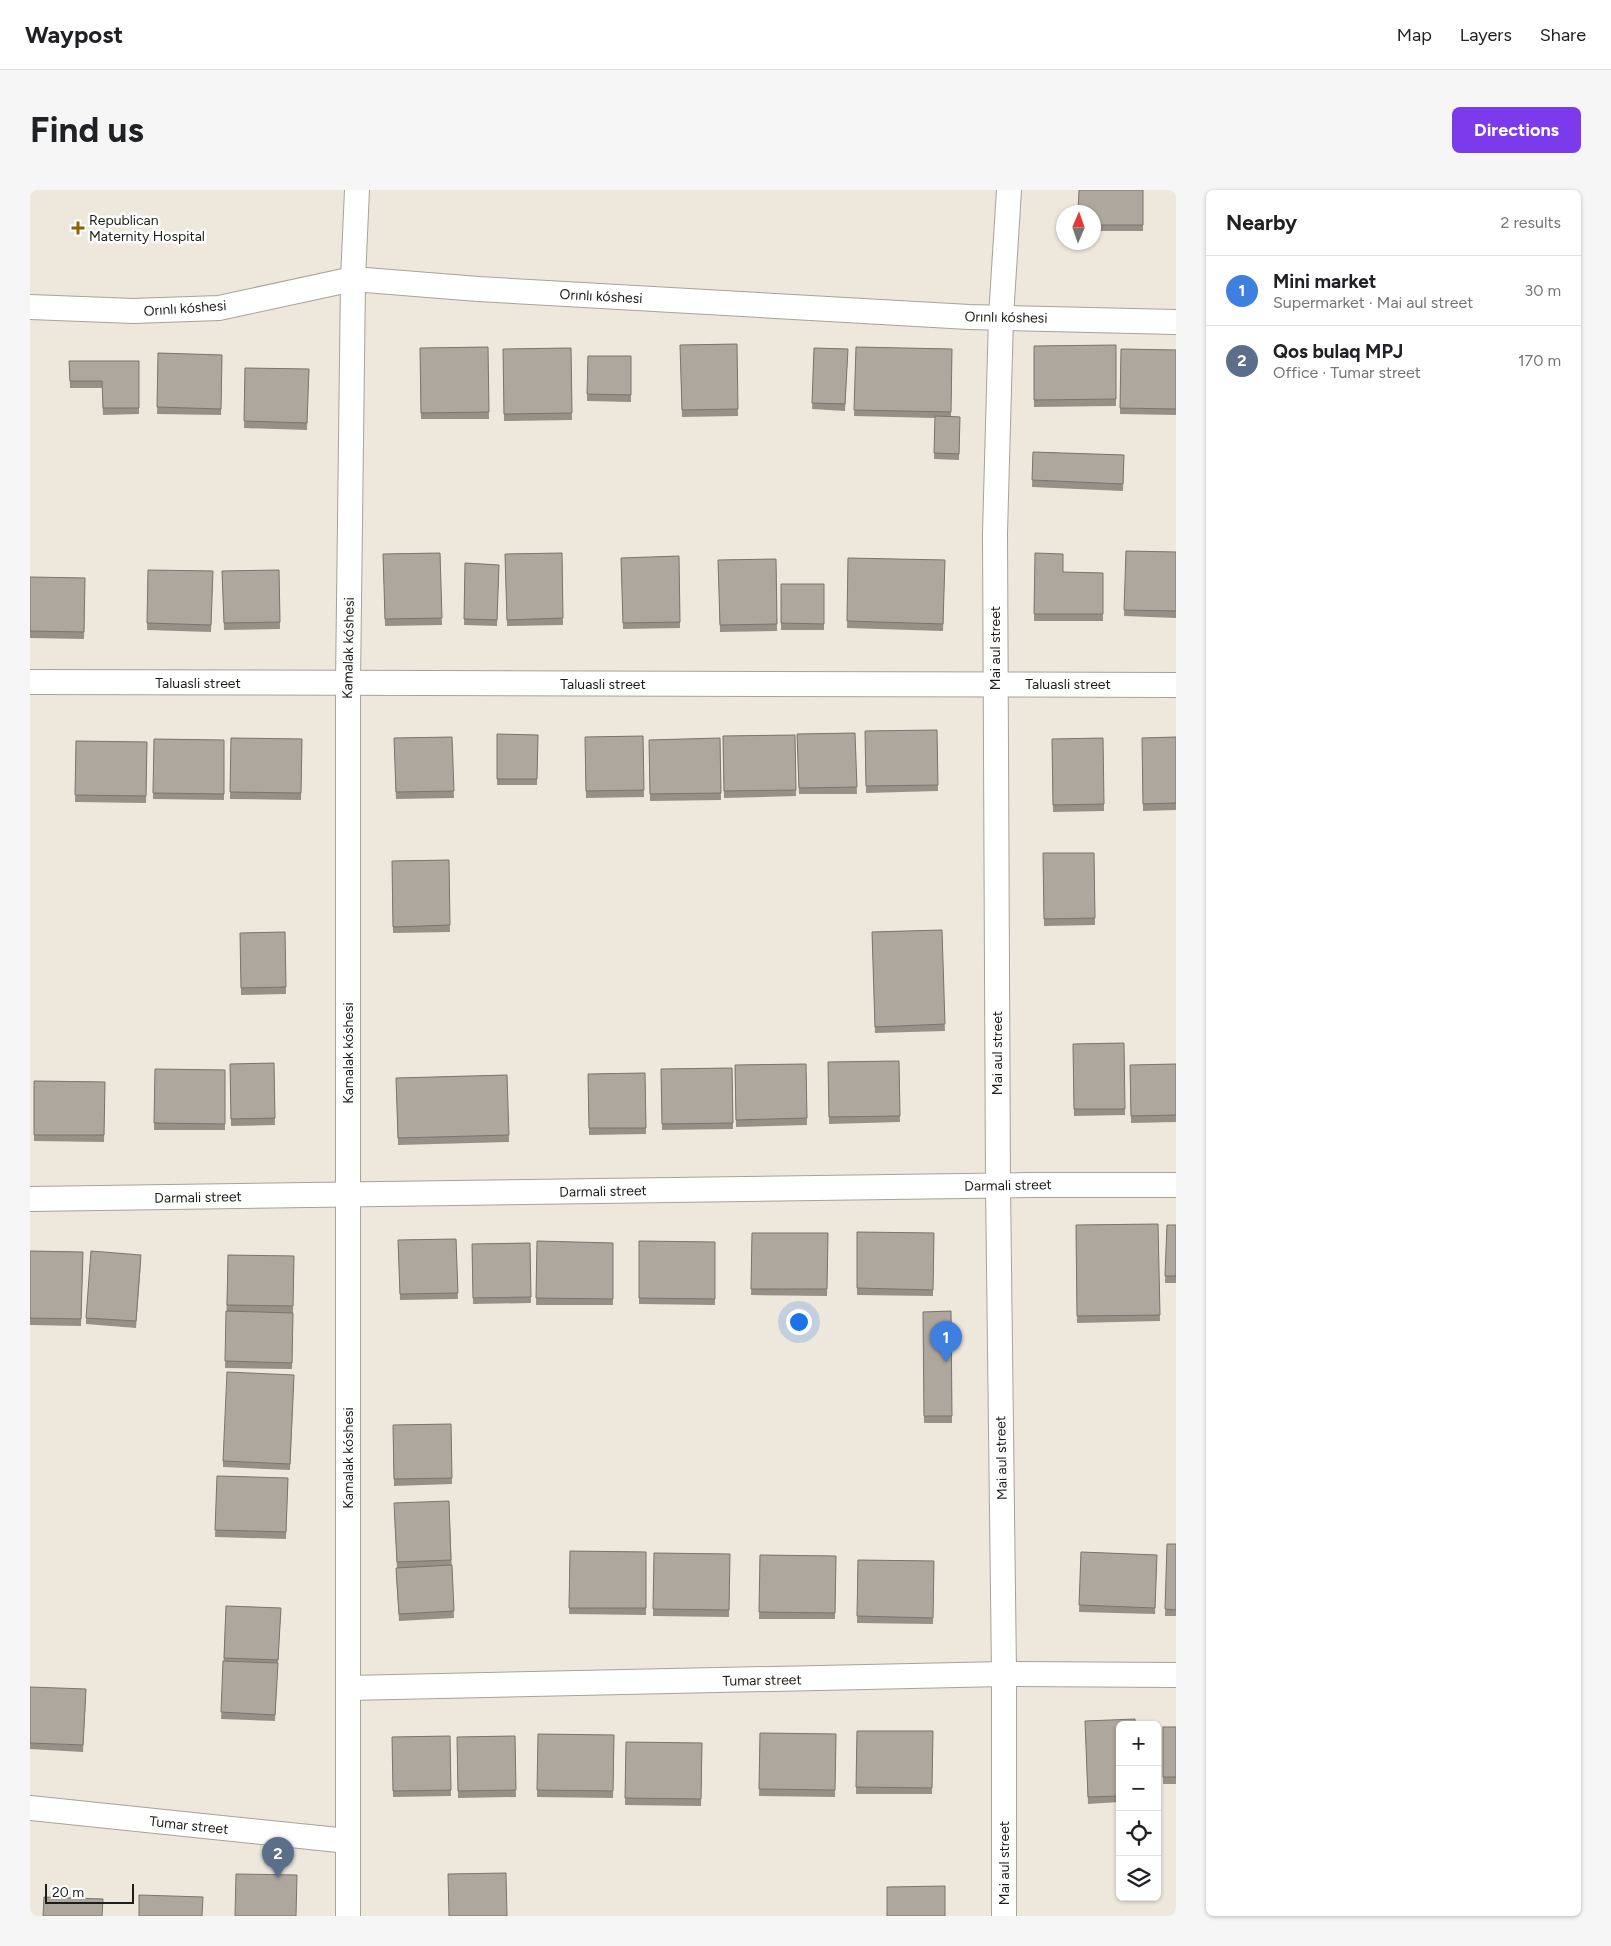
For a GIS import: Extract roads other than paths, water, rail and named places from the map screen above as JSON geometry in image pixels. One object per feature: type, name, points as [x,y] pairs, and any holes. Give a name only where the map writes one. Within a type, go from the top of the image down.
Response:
[{"type":"street","name":"Kamalak kóshesi","points":[[348,1916],[348,683],[353,279],[356,190]]},
{"type":"street","name":"Mai aul street","points":[[1004,1916],[1004,1674],[998,1185],[995,532],[1001,317],[1009,190]]},
{"type":"street","name":"Orınlı kóshesi","points":[[30,307],[132,311],[219,308],[353,279],[478,289],[969,317],[1176,322]]},
{"type":"street","name":"Taluasli street","points":[[30,682],[1176,685]]},
{"type":"street","name":"Darmali street","points":[[30,1199],[998,1185],[1176,1185]]},
{"type":"street","name":"Tumar street","points":[[348,1688],[1004,1674],[1176,1675]]},
{"type":"street","name":"Tumar street","points":[[30,1808],[348,1840]]},
{"type":"place","name":"Republican Maternity Hospital","points":[[78,228]]},
{"type":"place","name":"Mini market","points":[[946,1362]]},
{"type":"place","name":"Qos bulaq MPJ","points":[[278,1878]]}]
